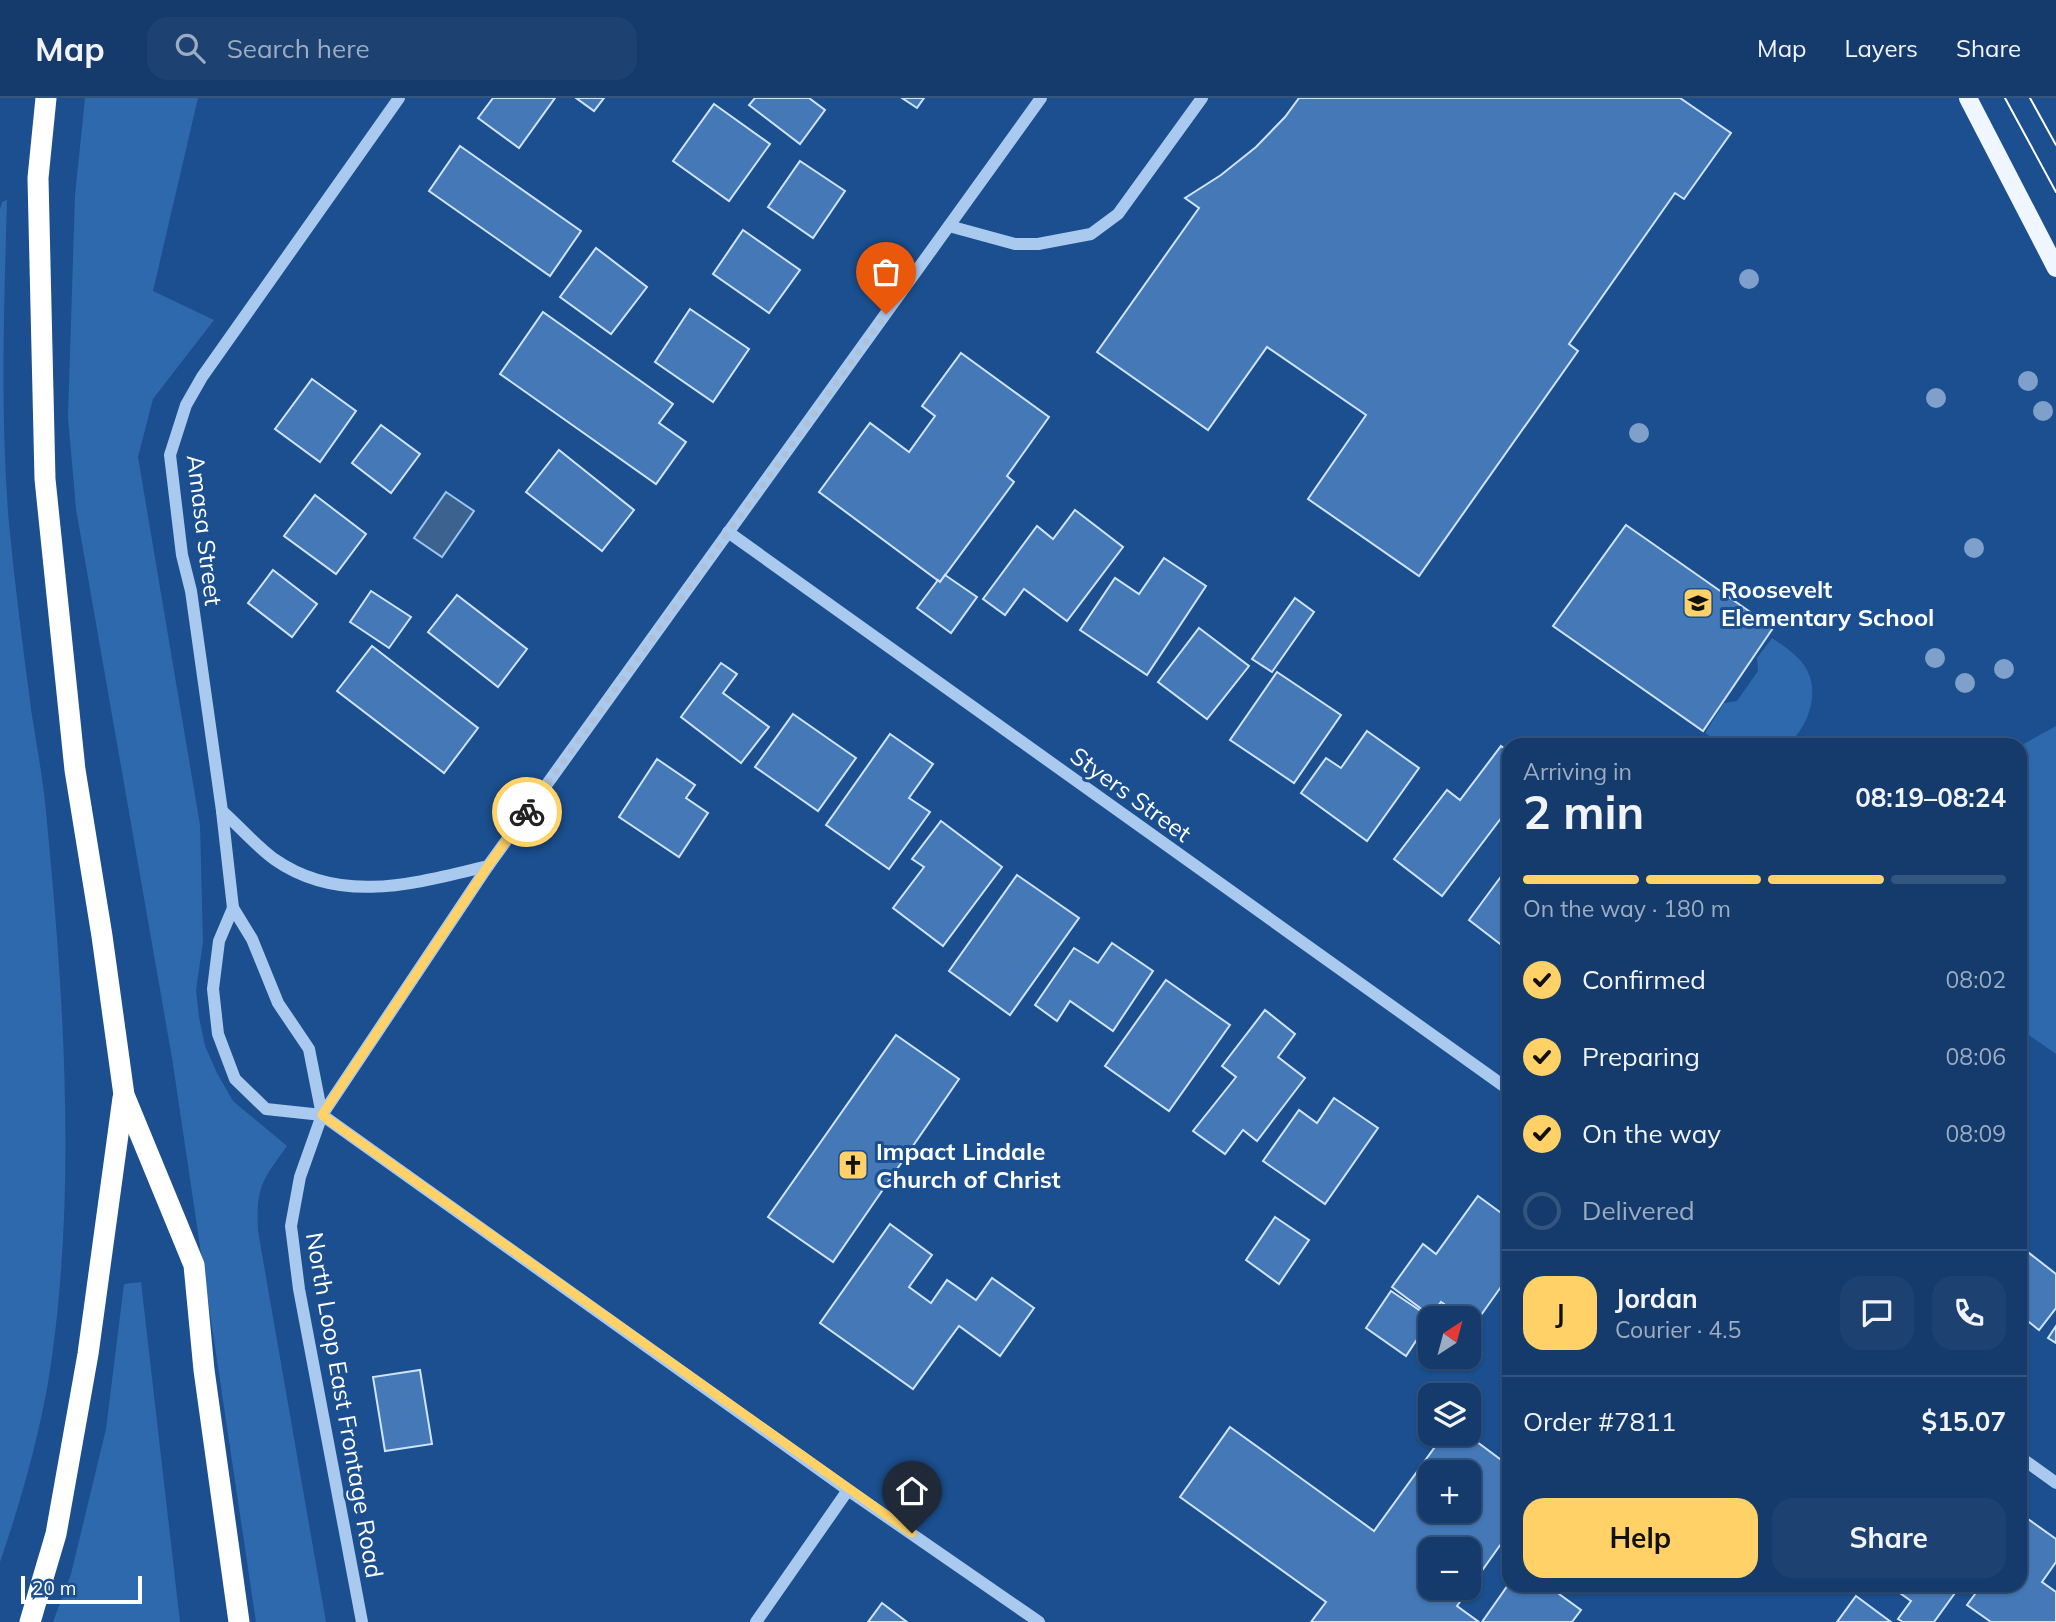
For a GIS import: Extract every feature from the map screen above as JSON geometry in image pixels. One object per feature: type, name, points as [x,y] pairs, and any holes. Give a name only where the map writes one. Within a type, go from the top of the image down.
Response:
[{"type":"highway","points":[[46,98],[38,178],[45,479],[75,770],[124,1095],[194,1265],[204,1370],[239,1622]]},
{"type":"highway","points":[[30,1622],[59,1522],[88,1354],[124,1095]]},
{"type":"main road","points":[[1968,98],[2056,268]]},
{"type":"street","name":"Amasa Street","points":[[233,908],[219,942],[213,989],[218,1034],[235,1079],[265,1110],[322,1115],[309,1049],[278,1003],[252,939],[233,908],[222,811],[191,591],[182,555],[170,455],[186,405],[202,377],[399,98]]},
{"type":"street","name":"North Loop East Frontage Road","points":[[362,1622],[299,1289],[291,1226],[300,1177],[322,1115],[488,866],[1041,98]]},
{"type":"street","points":[[949,226],[1015,244],[1038,244],[1091,234],[1118,214],[1202,98]]},
{"type":"street","name":"Styers Street","points":[[728,532],[1502,1085]]},
{"type":"street","points":[[222,811],[274,859],[312,878],[360,888],[407,885],[488,866]]},
{"type":"street","points":[[322,1115],[848,1490],[1039,1622]]},
{"type":"street","points":[[2027,1462],[2056,1483]]},
{"type":"street","points":[[756,1622],[848,1490]]},
{"type":"shaded area","points":[[85,98],[198,98],[153,291],[214,320],[153,399],[138,457],[200,825],[203,942],[196,990],[205,1046],[233,1101],[287,1146],[262,1185],[258,1204],[258,1231],[326,1622],[256,1622],[172,1058],[76,509],[68,417],[75,195]]},
{"type":"shaded area","points":[[7,200],[4,362],[6,484],[16,594],[43,786],[52,882],[62,1025],[65,1170],[63,1242],[48,1383],[27,1474],[0,1562],[0,209],[2,202]]},
{"type":"shaded area","points":[[446,492],[474,511],[442,557],[414,538]]},
{"type":"shaded area","points":[[1772,638],[1795,655],[1806,668],[1812,691],[1808,715],[1802,726],[1794,738],[1712,738],[1705,733],[1724,703],[1737,701],[1758,671],[1757,658]]},
{"type":"shaded area","points":[[2056,726],[2056,1054],[2027,1034],[2027,742]]},
{"type":"shaded area","points":[[141,1282],[180,1622],[53,1622],[71,1574],[106,1429],[124,1284]]},
{"type":"building","points":[[493,98],[555,98],[519,148],[478,118]]},
{"type":"building","points":[[576,98],[604,98],[594,111]]},
{"type":"building","points":[[755,98],[809,98],[825,110],[800,144],[749,105]]},
{"type":"building","points":[[902,98],[924,98],[917,108]]},
{"type":"building","points":[[1299,98],[1680,98],[1731,133],[1684,199],[1675,193],[1569,344],[1578,351],[1419,576],[1308,499],[1366,415],[1267,347],[1208,430],[1097,352],[1199,208],[1185,198],[1221,175],[1256,147]]},
{"type":"building","points":[[714,104],[770,144],[729,201],[673,161]]},
{"type":"building","points":[[460,146],[581,231],[550,276],[429,191]]},
{"type":"building","points":[[800,161],[845,191],[813,238],[768,207]]},
{"type":"building","points":[[743,230],[800,270],[769,313],[713,274]]},
{"type":"building","points":[[596,248],[647,287],[611,334],[560,297]]},
{"type":"building","points":[[690,309],[749,349],[713,402],[655,362]]},
{"type":"building","points":[[543,312],[673,404],[659,423],[686,442],[656,484],[500,374]]},
{"type":"building","points":[[961,353],[1049,417],[1007,476],[1014,482],[940,582],[819,492],[870,423],[909,452],[935,416],[922,406]]},
{"type":"building","points":[[312,379],[356,411],[320,462],[275,429]]},
{"type":"building","points":[[381,425],[420,454],[391,493],[352,463]]},
{"type":"building","points":[[559,450],[634,510],[602,551],[526,492]]},
{"type":"building","points":[[315,495],[366,534],[336,574],[284,536]]},
{"type":"building","points":[[1075,510],[1123,547],[1067,621],[1024,589],[1005,615],[983,599],[1037,526],[1053,539]]},
{"type":"building","points":[[1626,525],[1773,628],[1703,731],[1553,626]]},
{"type":"building","points":[[1164,558],[1206,586],[1147,675],[1080,630],[1115,578],[1139,594]]},
{"type":"building","points":[[273,570],[317,604],[292,637],[248,603]]},
{"type":"building","points":[[945,575],[977,597],[951,633],[917,608],[938,580],[940,582]]},
{"type":"building","points":[[371,591],[411,617],[389,648],[350,622]]},
{"type":"building","points":[[457,595],[527,649],[498,687],[428,632]]},
{"type":"building","points":[[1295,598],[1314,612],[1272,672],[1252,659]]},
{"type":"building","points":[[1199,628],[1249,666],[1207,719],[1158,682]]},
{"type":"building","points":[[372,646],[478,728],[444,773],[337,691]]},
{"type":"building","points":[[721,663],[737,674],[723,693],[769,727],[741,763],[681,717]]},
{"type":"building","points":[[1277,672],[1341,715],[1294,783],[1230,740]]},
{"type":"building","points":[[793,714],[856,758],[818,811],[755,767]]},
{"type":"building","points":[[1367,731],[1419,768],[1367,841],[1301,793],[1326,758],[1341,768]]},
{"type":"building","points":[[890,734],[933,764],[909,798],[930,812],[889,869],[826,825]]},
{"type":"building","points":[[1502,747],[1502,817],[1442,896],[1394,859],[1447,790],[1460,800]]},
{"type":"building","points":[[657,759],[695,785],[686,798],[708,813],[679,857],[619,817]]},
{"type":"building","points":[[941,821],[1002,867],[943,946],[893,908],[924,867],[912,859]]},
{"type":"building","points":[[1017,875],[1079,918],[1010,1015],[949,971]]},
{"type":"building","points":[[1502,875],[1502,945],[1469,920]]},
{"type":"building","points":[[1112,943],[1153,971],[1113,1031],[1070,1001],[1057,1021],[1035,1005],[1074,948],[1098,963]]},
{"type":"building","points":[[1166,980],[1230,1025],[1169,1111],[1105,1066]]},
{"type":"building","points":[[1265,1010],[1295,1034],[1278,1057],[1305,1078],[1257,1141],[1243,1130],[1225,1154],[1193,1131],[1236,1077],[1222,1066]]},
{"type":"building","name":"Impact Lindale Church of Christ","points":[[896,1035],[959,1079],[833,1262],[768,1217]]},
{"type":"building","points":[[1334,1098],[1378,1128],[1325,1204],[1263,1161],[1299,1110],[1317,1123]]},
{"type":"building","points":[[1478,1196],[1502,1214],[1502,1285],[1481,1315],[1481,1306],[1447,1306],[1441,1302],[1438,1306],[1418,1306],[1392,1287],[1423,1244],[1436,1254]]},
{"type":"building","points":[[1275,1217],[1309,1240],[1279,1284],[1246,1260]]},
{"type":"building","points":[[890,1224],[932,1255],[909,1287],[931,1303],[947,1280],[976,1300],[992,1278],[1034,1308],[1000,1356],[959,1326],[913,1389],[820,1323]]},
{"type":"building","points":[[2027,1251],[2056,1274],[2056,1308],[2039,1330],[2027,1321]]},
{"type":"building","points":[[1391,1291],[1418,1309],[1418,1338],[1406,1356],[1366,1328]]},
{"type":"building","points":[[2056,1326],[2056,1343],[2048,1338]]},
{"type":"building","points":[[420,1370],[432,1444],[385,1451],[373,1377]]},
{"type":"building","points":[[1230,1427],[1374,1531],[1418,1470],[1418,1523],[1481,1523],[1481,1460],[1425,1460],[1436,1446],[1481,1445],[1502,1461],[1502,1542],[1481,1572],[1481,1537],[1418,1537],[1418,1600],[1461,1600],[1457,1606],[1479,1622],[1311,1622],[1326,1602],[1180,1497]]},
{"type":"building","points":[[2027,1520],[2056,1539],[2056,1562],[2042,1582],[2056,1592],[2056,1622],[1991,1622],[1967,1605],[1977,1592],[2027,1592]]},
{"type":"building","points":[[1503,1592],[1556,1592],[1581,1610],[1572,1622],[1482,1622]]},
{"type":"building","points":[[1898,1592],[1956,1592],[1934,1622],[1903,1622],[1898,1619],[1911,1601]]},
{"type":"building","points":[[1856,1596],[1891,1622],[1837,1622]]},
{"type":"building","points":[[882,1603],[907,1622],[868,1622]]},
{"type":"tram line","points":[[2005,98],[2056,192]]},
{"type":"tram line","points":[[2030,98],[2056,145]]},
{"type":"way so far","points":[[527,812],[886,314]]},
{"type":"place","name":"Roosevelt Elementary School","points":[[1698,603]]},
{"type":"place","name":"Impact Lindale Church of Christ","points":[[853,1165]]},
{"type":"route","points":[[527,812],[322,1115],[825,1474],[912,1533]]}]
